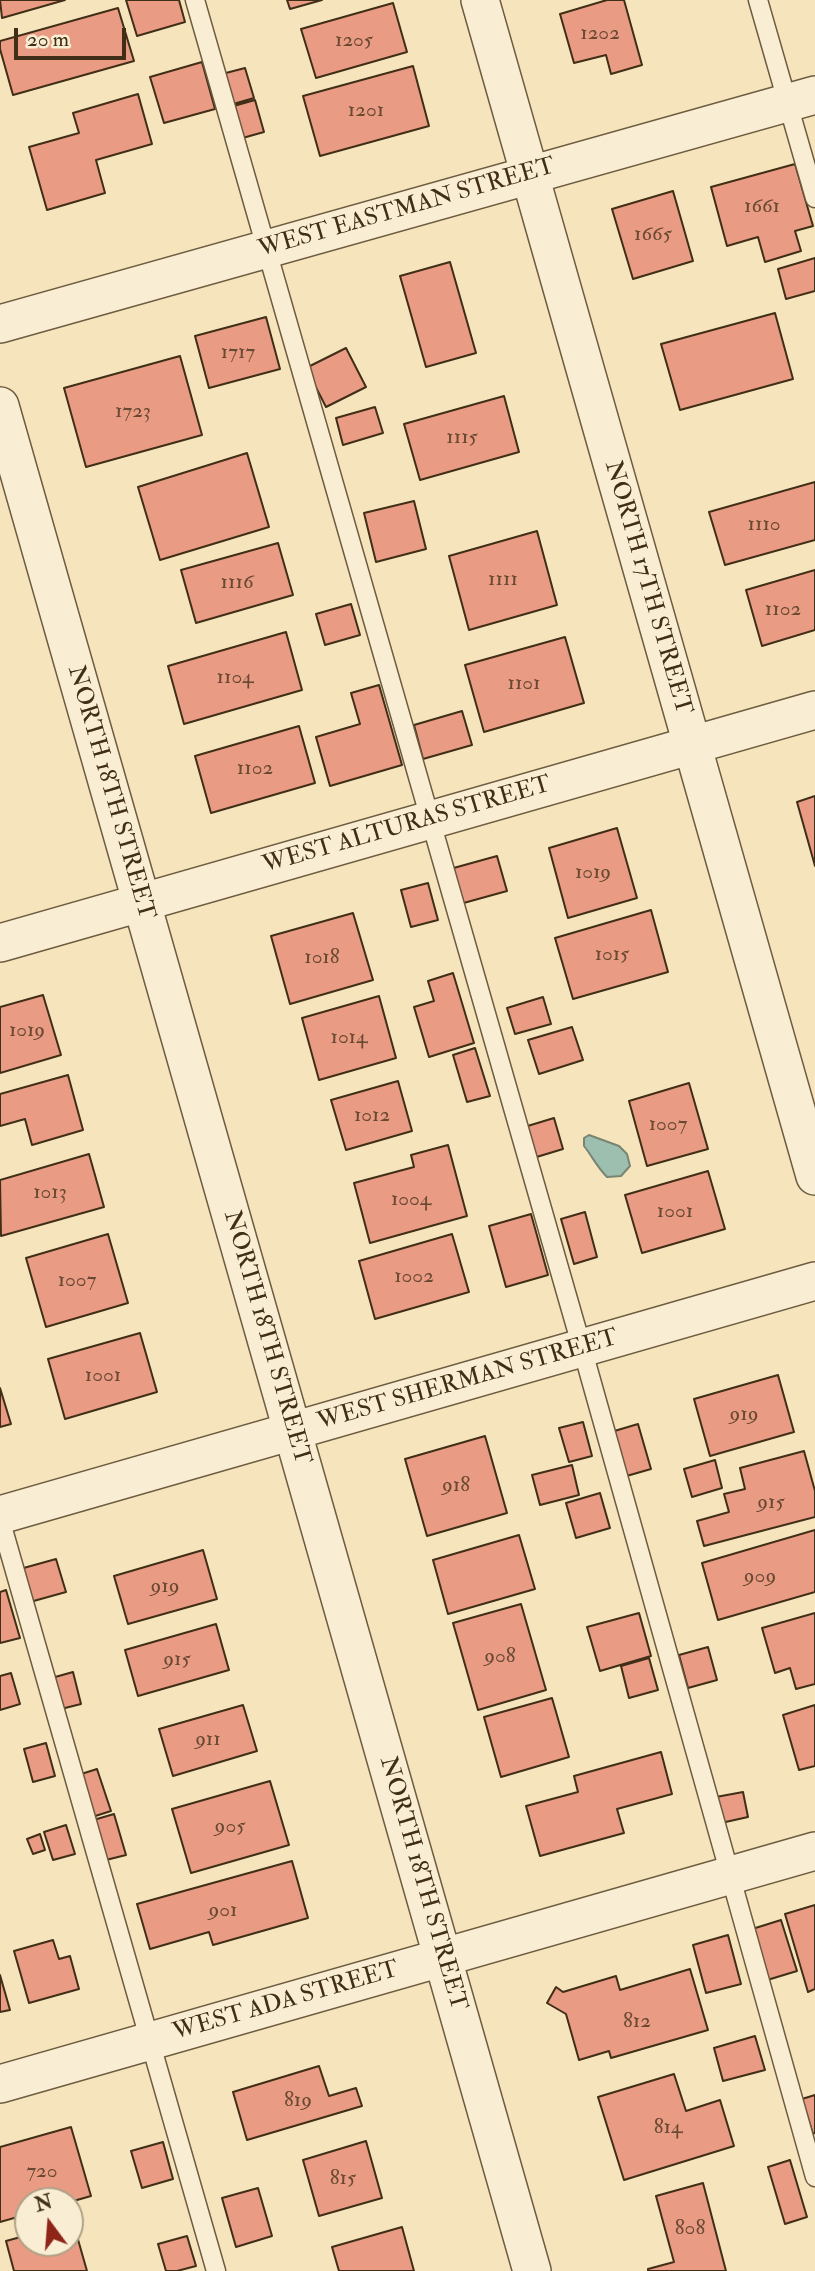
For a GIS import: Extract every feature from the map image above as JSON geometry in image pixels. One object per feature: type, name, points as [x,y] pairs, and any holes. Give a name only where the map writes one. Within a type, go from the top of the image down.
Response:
[{"type":"street","name":"NORTH 17TH STREET","points":[[480,0],[815,1176]]},
{"type":"street","name":"WEST EASTMAN STREET","points":[[0,324],[801,99]]},
{"type":"street","name":"NORTH 18TH STREET","points":[[0,406],[532,2271]]},
{"type":"street","name":"WEST ALTURAS STREET","points":[[0,943],[815,710]]},
{"type":"street","name":"WEST SHERMAN STREET","points":[[0,1517],[815,1281]]},
{"type":"street","name":"WEST ADA STREET","points":[[0,2084],[815,1851]]},
{"type":"lane","points":[[195,0],[582,1348],[815,2177]]},
{"type":"lane","points":[[758,0],[801,99],[815,198]]},
{"type":"lane","points":[[0,1517],[216,2271]]},
{"type":"shaded area","points":[[589,1135],[619,1146],[627,1154],[630,1166],[621,1176],[607,1177],[600,1169],[584,1146],[584,1138]]},
{"type":"building","points":[[0,0],[65,0],[2,18]]},
{"type":"building","points":[[126,0],[179,0],[185,22],[137,36]]},
{"type":"building","points":[[287,0],[322,0],[290,9]]},
{"type":"building","points":[[607,0],[624,0],[642,65],[611,74],[606,55],[574,63],[560,14]]},
{"type":"building","points":[[393,3],[407,52],[316,78],[301,29]]},
{"type":"building","points":[[118,8],[134,61],[13,95],[0,41]]},
{"type":"building","points":[[202,62],[215,109],[164,123],[150,77]]},
{"type":"building","points":[[413,66],[429,126],[320,156],[303,96]]},
{"type":"building","points":[[245,68],[254,98],[230,105],[222,74]]},
{"type":"building","points":[[138,94],[152,144],[96,160],[105,193],[47,210],[29,147],[79,133],[73,113]]},
{"type":"building","points":[[255,100],[264,132],[239,139],[230,107]]},
{"type":"building","points":[[795,164],[813,226],[795,231],[801,251],[765,262],[758,237],[727,246],[711,187]]},
{"type":"building","points":[[673,191],[693,261],[633,279],[612,209]]},
{"type":"building","points":[[815,258],[815,291],[786,299],[778,269]]},
{"type":"building","points":[[450,262],[476,353],[426,367],[400,276]]},
{"type":"building","points":[[775,313],[793,379],[680,410],[661,344]]},
{"type":"building","points":[[266,317],[280,369],[209,388],[195,336]]},
{"type":"building","points":[[346,348],[366,387],[326,407],[306,368]]},
{"type":"building","points":[[180,356],[202,435],[86,467],[64,388]]},
{"type":"building","points":[[504,396],[519,452],[420,480],[404,424]]},
{"type":"building","points":[[375,407],[383,433],[343,445],[336,418]]},
{"type":"building","points":[[247,453],[269,527],[160,560],[138,487]]},
{"type":"building","points":[[815,482],[815,540],[725,565],[709,512]]},
{"type":"building","points":[[414,501],[426,549],[376,562],[364,513]]},
{"type":"building","points":[[537,531],[557,605],[469,630],[449,556]]},
{"type":"building","points":[[278,543],[293,595],[196,623],[181,570]]},
{"type":"building","points":[[815,570],[815,630],[762,646],[746,590]]},
{"type":"building","points":[[351,604],[360,635],[325,645],[316,614]]},
{"type":"building","points":[[286,632],[302,690],[184,724],[168,666]]},
{"type":"building","points":[[565,637],[584,703],[484,732],[465,665]]},
{"type":"building","points":[[379,685],[402,765],[330,786],[316,737],[360,724],[351,693]]},
{"type":"building","points":[[462,711],[472,745],[423,759],[414,725]]},
{"type":"building","points":[[299,726],[315,783],[211,813],[195,756]]},
{"type":"building","points":[[815,796],[815,866],[797,802]]},
{"type":"building","points":[[617,828],[637,898],[568,918],[549,848]]},
{"type":"building","points":[[497,856],[507,891],[460,904],[450,869]]},
{"type":"building","points":[[428,883],[438,920],[411,927],[401,890]]},
{"type":"building","points":[[651,910],[668,972],[573,999],[555,938]]},
{"type":"building","points":[[353,913],[373,980],[290,1004],[271,936]]},
{"type":"building","points":[[453,973],[474,1043],[429,1057],[414,1007],[434,1001],[428,981]]},
{"type":"building","points":[[43,995],[61,1055],[0,1073],[0,1007]]},
{"type":"building","points":[[379,996],[396,1058],[319,1080],[302,1018]]},
{"type":"building","points":[[543,997],[551,1024],[515,1034],[507,1008]]},
{"type":"building","points":[[572,1027],[583,1060],[539,1074],[528,1040]]},
{"type":"building","points":[[475,1048],[490,1096],[467,1102],[453,1055]]},
{"type":"building","points":[[68,1075],[83,1130],[32,1145],[25,1119],[0,1126],[0,1094]]},
{"type":"building","points":[[398,1081],[412,1131],[346,1150],[331,1100]]},
{"type":"building","points":[[689,1083],[708,1149],[647,1166],[629,1101]]},
{"type":"building","points":[[554,1118],[563,1149],[530,1159],[521,1128]]},
{"type":"building","points":[[448,1145],[467,1216],[370,1243],[354,1183],[414,1167],[411,1155]]},
{"type":"building","points":[[89,1154],[104,1207],[1,1236],[0,1180]]},
{"type":"building","points":[[708,1171],[725,1229],[642,1253],[625,1195]]},
{"type":"building","points":[[585,1212],[597,1257],[574,1264],[561,1219]]},
{"type":"building","points":[[531,1214],[548,1275],[506,1287],[489,1226]]},
{"type":"building","points":[[108,1234],[128,1303],[46,1327],[26,1258]]},
{"type":"building","points":[[452,1234],[469,1292],[375,1319],[359,1261]]},
{"type":"building","points":[[140,1333],[157,1392],[65,1419],[48,1359]]},
{"type":"building","points":[[778,1375],[794,1432],[710,1456],[694,1399]]},
{"type":"building","points":[[0,1388],[11,1424],[0,1427]]},
{"type":"building","points":[[583,1422],[592,1456],[569,1462],[559,1428]]},
{"type":"building","points":[[638,1424],[651,1469],[623,1477],[611,1432]]},
{"type":"building","points":[[485,1436],[507,1513],[427,1536],[405,1459]]},
{"type":"building","points":[[804,1451],[815,1491],[815,1517],[704,1546],[697,1521],[729,1512],[724,1494],[745,1489],[740,1468]]},
{"type":"building","points":[[715,1460],[722,1488],[692,1497],[684,1469]]},
{"type":"building","points":[[572,1465],[579,1495],[540,1505],[532,1475]]},
{"type":"building","points":[[600,1493],[610,1528],[576,1538],[566,1503]]},
{"type":"building","points":[[815,1530],[815,1592],[718,1620],[702,1563]]},
{"type":"building","points":[[519,1535],[535,1589],[448,1614],[433,1560]]},
{"type":"building","points":[[203,1550],[217,1599],[128,1624],[114,1576]]},
{"type":"building","points":[[56,1559],[66,1592],[30,1602],[20,1569]]},
{"type":"building","points":[[6,1590],[20,1638],[0,1643],[0,1592]]},
{"type":"building","points":[[521,1604],[546,1690],[478,1710],[453,1623]]},
{"type":"building","points":[[639,1613],[651,1656],[600,1671],[587,1627]]},
{"type":"building","points":[[815,1613],[815,1684],[796,1689],[790,1668],[775,1673],[762,1628]]},
{"type":"building","points":[[216,1624],[229,1670],[138,1696],[125,1650]]},
{"type":"building","points":[[708,1647],[717,1680],[688,1688],[679,1655]]},
{"type":"building","points":[[649,1658],[658,1690],[629,1698],[621,1666]]},
{"type":"building","points":[[73,1672],[81,1704],[57,1710],[48,1679]]},
{"type":"building","points":[[11,1673],[20,1704],[0,1710],[0,1676]]},
{"type":"building","points":[[552,1698],[569,1757],[501,1777],[484,1717]]},
{"type":"building","points":[[243,1705],[257,1751],[173,1776],[159,1729]]},
{"type":"building","points":[[815,1705],[815,1766],[799,1770],[783,1715]]},
{"type":"building","points":[[46,1743],[55,1776],[33,1782],[24,1749]]},
{"type":"building","points":[[661,1752],[672,1794],[617,1809],[624,1833],[540,1856],[526,1806],[578,1792],[574,1776]]},
{"type":"building","points":[[97,1769],[111,1811],[89,1818],[75,1776]]},
{"type":"building","points":[[270,1781],[289,1845],[191,1873],[172,1809]]},
{"type":"building","points":[[743,1792],[748,1817],[721,1823],[716,1797]]},
{"type":"building","points":[[114,1814],[126,1855],[102,1861],[90,1821]]},
{"type":"building","points":[[66,1825],[75,1854],[53,1860],[44,1832]]},
{"type":"building","points":[[40,1834],[45,1850],[33,1854],[27,1839]]},
{"type":"building","points":[[292,1861],[308,1918],[213,1945],[209,1932],[150,1949],[137,1904]]},
{"type":"building","points":[[815,1905],[815,1989],[808,1992],[785,1914]]},
{"type":"building","points":[[781,1920],[797,1971],[764,1981],[749,1930]]},
{"type":"building","points":[[728,1935],[741,1984],[706,1993],[693,1945]]},
{"type":"building","points":[[53,1940],[59,1959],[70,1956],[79,1989],[29,2003],[14,1951]]},
{"type":"building","points":[[690,1969],[708,2030],[611,2058],[609,2051],[579,2060],[566,2014],[547,2003],[556,1987],[563,1992],[616,1976],[620,1990]]},
{"type":"building","points":[[0,1975],[10,2010],[0,2012]]},
{"type":"building","points":[[755,2036],[765,2070],[723,2081],[714,2048]]},
{"type":"building","points":[[319,2066],[329,2096],[356,2088],[362,2106],[247,2140],[233,2092]]},
{"type":"building","points":[[674,2074],[686,2111],[720,2100],[734,2146],[624,2180],[598,2097]]},
{"type":"building","points":[[815,2095],[815,2133],[813,2134],[802,2099]]},
{"type":"building","points":[[71,2127],[91,2196],[84,2198],[84,2187],[14,2187],[14,2218],[0,2222],[0,2147]]},
{"type":"building","points":[[366,2141],[382,2198],[319,2216],[303,2160]]},
{"type":"building","points":[[163,2142],[173,2179],[142,2188],[131,2151]]},
{"type":"building","points":[[790,2160],[807,2217],[785,2224],[768,2167]]},
{"type":"building","points":[[703,2183],[726,2271],[648,2271],[674,2262],[656,2196]]},
{"type":"building","points":[[258,2188],[272,2236],[236,2247],[222,2198]]},
{"type":"building","points":[[402,2227],[414,2271],[339,2271],[332,2247]]},
{"type":"building","points":[[187,2236],[196,2266],[166,2271],[158,2244]]},
{"type":"building","points":[[14,2239],[14,2257],[83,2257],[87,2271],[14,2271],[6,2241]]}]
